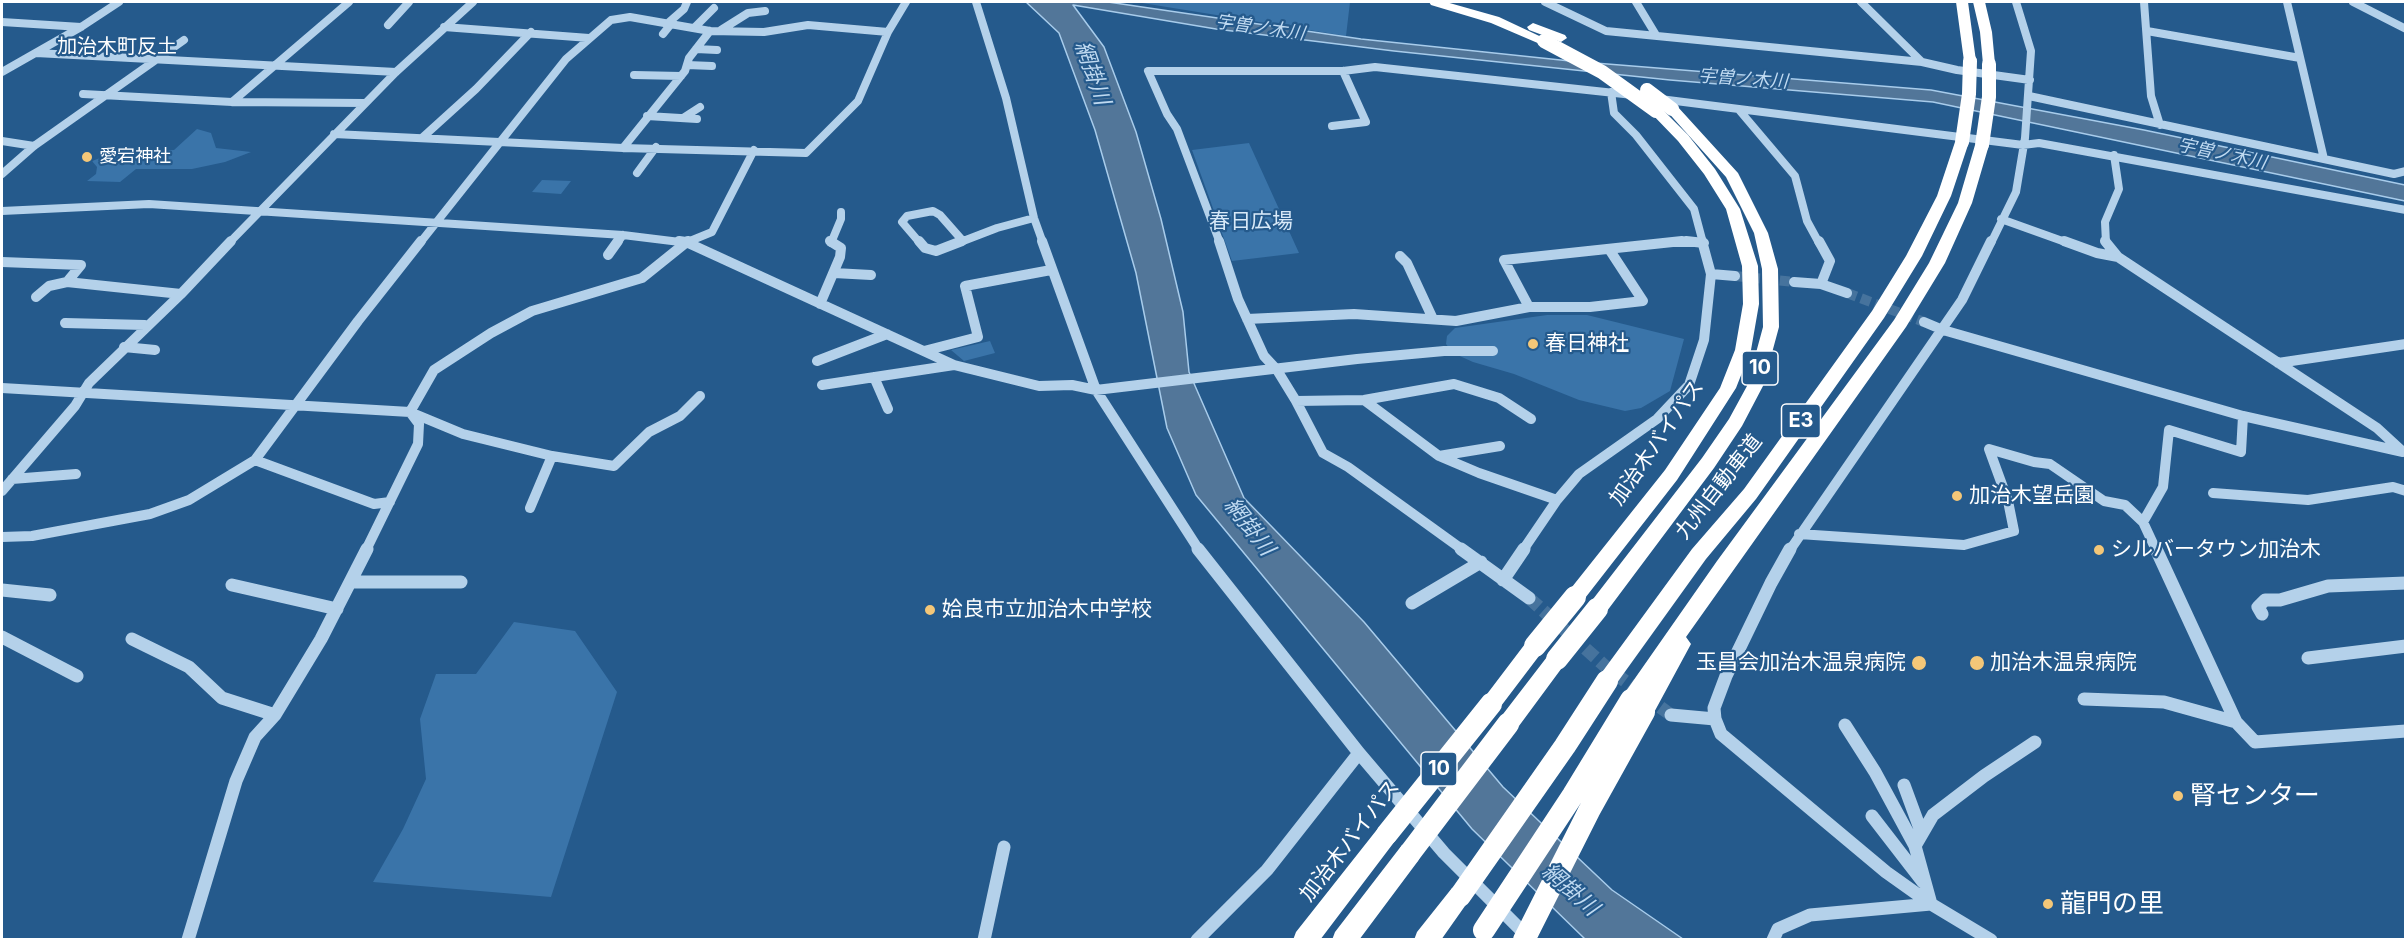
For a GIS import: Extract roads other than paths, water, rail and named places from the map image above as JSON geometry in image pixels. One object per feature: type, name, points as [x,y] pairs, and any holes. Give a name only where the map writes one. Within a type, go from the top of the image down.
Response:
[{"type":"highway","name":"加治木バイパス","points":[[1305,939],[1671,475],[1728,388],[1743,350],[1751,304],[1750,266],[1733,209],[1710,172],[1664,110],[1602,72],[1544,41],[1495,20],[1435,2]]},
{"type":"highway","name":"加治木バイパス","points":[[1344,939],[1708,463],[1736,422],[1755,386],[1771,327],[1773,301],[1770,269],[1761,233],[1732,176],[1717,156],[1629,76],[1561,38],[1464,2]]},
{"type":"highway","name":"九州自動車道","points":[[1434,939],[1460,896],[1607,681],[1699,554],[1750,494],[1878,314],[1914,256],[1944,196],[1962,142],[1969,94],[1970,61],[1962,2]]},
{"type":"highway","name":"E3","points":[[1637,706],[1724,566],[1906,313],[1937,263],[1965,203],[1982,145],[1989,97],[1989,64],[1986,32],[1979,2]]},
{"type":"highway","points":[[1481,935],[1574,795],[1637,706]]},
{"type":"highway","points":[[1524,939],[1589,811],[1637,706]]},
{"type":"highway","points":[[1426,939],[1460,896]]},
{"type":"street","points":[[2,72],[81,27],[119,2]]},
{"type":"street","points":[[232,102],[350,2]]},
{"type":"street","points":[[388,25],[409,2]]},
{"type":"street","points":[[2,491],[84,393],[89,383],[145,325],[181,294],[396,72],[473,2]]},
{"type":"street","points":[[663,34],[687,2]]},
{"type":"street","points":[[334,134],[501,140],[623,148],[656,147],[806,153],[858,101],[888,32],[906,2]]},
{"type":"street","points":[[976,2],[1006,98],[1034,218],[1096,390],[1194,544],[1359,753],[1444,853],[1530,939]]},
{"type":"street","points":[[1545,2],[1606,31],[1922,62],[1957,70],[2030,80]]},
{"type":"street","points":[[1636,2],[1656,35]]},
{"type":"street","points":[[1861,2],[1922,62]]},
{"type":"street","points":[[1991,939],[1931,904],[1886,872],[1770,776],[1721,734],[1714,708],[1726,676],[1771,583],[1799,534],[1885,414],[1917,363],[1943,330],[1962,300],[2016,192],[2024,142],[2031,51],[2016,2]]},
{"type":"street","points":[[2144,2],[2151,96],[2160,125]]},
{"type":"street","points":[[2287,2],[2324,159]]},
{"type":"street","points":[[2353,2],[2406,29]]},
{"type":"street","points":[[694,28],[714,8]]},
{"type":"street","points":[[720,30],[748,13],[765,11]]},
{"type":"street","points":[[2,537],[60,532],[150,514],[189,500],[255,460],[358,321],[566,59],[611,20],[618,17],[669,23],[710,32],[720,30],[764,32],[808,26],[888,32]]},
{"type":"street","points":[[2,22],[81,27]]},
{"type":"street","points":[[444,27],[589,38]]},
{"type":"street","points":[[2147,30],[2300,58]]},
{"type":"street","points":[[423,137],[476,89],[531,32]]},
{"type":"street","points":[[623,148],[647,116],[664,99],[681,76],[696,49],[710,32]]},
{"type":"street","points":[[2,174],[34,146],[156,62],[184,40]]},
{"type":"street","points":[[696,49],[717,50]]},
{"type":"street","points":[[36,53],[156,62],[396,72]]},
{"type":"street","points":[[687,65],[712,66]]},
{"type":"street","points":[[1529,598],[1348,467],[1323,453],[1296,401],[1277,370],[1264,356],[1247,319],[1177,129],[1167,114],[1148,71],[1343,71],[1375,67],[1611,92],[1740,111],[2039,143],[2406,210]]},
{"type":"street","points":[[1332,126],[1366,122],[1343,71]]},
{"type":"street","points":[[634,75],[681,76]]},
{"type":"street","points":[[1503,580],[1557,500],[1579,474],[1657,419],[1689,385],[1704,340],[1711,274],[1694,209],[1636,135],[1614,113],[1611,92]]},
{"type":"street","points":[[83,94],[232,102],[365,103]]},
{"type":"street","points":[[2028,98],[2406,176]]},
{"type":"street","points":[[683,118],[700,107]]},
{"type":"street","points":[[1740,111],[1794,176],[1807,220],[1830,261],[1821,284]]},
{"type":"street","points":[[647,116],[697,119]]},
{"type":"street","points":[[2,141],[34,146]]},
{"type":"street","points":[[637,173],[656,147]]},
{"type":"street","points":[[410,412],[434,370],[491,333],[532,311],[642,278],[686,242],[712,232],[754,150]]},
{"type":"street","points":[[2114,155],[2119,189],[2105,222],[2105,241],[2118,257],[2377,428],[2404,454]]},
{"type":"street","points":[[2394,174],[2406,171]]},
{"type":"street","points":[[2,211],[149,204],[623,235],[686,242],[954,364],[1039,386],[1072,386],[1096,390],[1356,359],[1444,351],[1493,351]]},
{"type":"street","points":[[962,240],[940,215],[933,211],[908,216],[902,222],[925,248],[936,251],[962,240],[1034,218]]},
{"type":"street","points":[[819,304],[834,273],[841,248],[830,242],[841,219],[841,212]]},
{"type":"street","points":[[2001,219],[2097,253],[2118,257]]},
{"type":"street","points":[[608,255],[623,235]]},
{"type":"street","points":[[1529,307],[1504,260],[1684,241],[1704,243]]},
{"type":"street","points":[[1247,319],[1354,314],[1456,321],[1529,307],[1590,307],[1643,301],[1609,249]]},
{"type":"street","points":[[1401,256],[1407,263],[1432,320]]},
{"type":"street","points":[[2,262],[81,265],[67,282]]},
{"type":"street","points":[[924,351],[978,337],[965,286],[1051,270]]},
{"type":"street","points":[[834,273],[871,275]]},
{"type":"street","points":[[1711,274],[1735,276]]},
{"type":"street","points":[[36,297],[49,286],[67,282],[181,294]]},
{"type":"street","points":[[1794,282],[1821,284],[1847,293]]},
{"type":"street","points":[[1924,322],[1943,330],[2243,416],[2404,454]]},
{"type":"street","points":[[65,323],[145,325]]},
{"type":"street","points":[[817,360],[887,334]]},
{"type":"street","points":[[2278,363],[2406,344]]},
{"type":"street","points":[[124,347],[154,350]]},
{"type":"street","points":[[822,385],[954,364]]},
{"type":"street","points":[[874,377],[888,409]]},
{"type":"street","points":[[1296,401],[1364,400],[1454,384],[1499,398],[1531,419]]},
{"type":"street","points":[[2,388],[410,412],[463,434],[552,456],[614,466],[649,432],[680,416],[700,396]]},
{"type":"street","points":[[1364,400],[1439,456],[1479,473],[1557,500]]},
{"type":"street","points":[[188,939],[236,781],[255,737],[275,715],[337,609],[418,444],[419,424],[410,412]]},
{"type":"street","points":[[2143,522],[2163,487],[2169,430],[2241,452],[2243,416]]},
{"type":"street","points":[[1439,456],[1500,446]]},
{"type":"street","points":[[1799,534],[1964,545],[2014,531],[2008,501],[1989,449],[2034,462],[2050,464],[2104,501],[2126,505],[2143,522],[2236,723],[2255,742],[2406,731]]},
{"type":"street","points":[[530,508],[552,456]]},
{"type":"street","points":[[255,460],[374,504],[390,502]]},
{"type":"street","points":[[12,479],[76,474]]},
{"type":"street","points":[[2213,493],[2308,500],[2393,487],[2406,491]]},
{"type":"street","points":[[1412,603],[1481,562]]},
{"type":"street","points":[[351,582],[461,582]]},
{"type":"street","points":[[2262,614],[2259,607],[2265,600],[2280,600],[2328,586],[2406,583]]},
{"type":"street","points":[[232,585],[337,609]]},
{"type":"street","points":[[2,590],[50,595]]},
{"type":"street","points":[[2,637],[77,676]]},
{"type":"street","points":[[132,639],[189,667],[222,698],[275,715]]},
{"type":"street","points":[[2308,658],[2406,646]]},
{"type":"street","points":[[2084,699],[2164,702],[2236,723]]},
{"type":"street","points":[[1671,715],[1715,718]]},
{"type":"street","points":[[1845,724],[1919,840]]},
{"type":"street","points":[[1919,840],[1933,815],[1984,776],[2035,742]]},
{"type":"street","points":[[1197,939],[1267,870],[1359,753]]},
{"type":"street","points":[[1904,785],[1919,840],[1931,904]]},
{"type":"street","points":[[1872,816],[1926,887]]},
{"type":"street","points":[[984,939],[1005,847]]},
{"type":"street","points":[[1773,939],[1778,929],[1810,915],[1931,904]]},
{"type":"water","points":[[1026,2],[1108,2],[1361,39],[1570,61],[1931,90],[2144,130],[2405,185],[2405,201],[1933,102],[1670,80],[1394,51],[1216,29],[1073,5],[1104,47],[1136,132],[1161,219],[1183,312],[1189,372],[1244,498],[1364,622],[1503,787],[1612,890],[1683,939],[1585,939],[1472,829],[1196,495],[1167,428],[1136,273],[1095,130],[1059,33]]},
{"type":"tunnel","points":[[1735,276],[1794,282]]},
{"type":"tunnel","points":[[1847,293],[1924,322]]},
{"type":"tunnel","points":[[1529,598],[1606,667],[1671,715]]},
{"type":"place","name":"愛宕神社","points":[[87,157]]},
{"type":"place","name":"春日神社","points":[[1533,344]]},
{"type":"place","name":"加治木望岳園","points":[[1957,496]]},
{"type":"place","name":"シルバータウン加治木","points":[[2099,550]]},
{"type":"place","name":"姶良市立加治木中学校","points":[[930,610]]},
{"type":"place","name":"玉昌会加治木温泉病院","points":[[1919,663]]},
{"type":"place","name":"加治木温泉病院","points":[[1977,663]]},
{"type":"place","name":"腎センター","points":[[2178,796]]},
{"type":"place","name":"龍門の里","points":[[2048,904]]},
{"type":"district","name":"加治木町反土","points":[[117,47]]},
{"type":"water label","name":"宇曽ノ木川","points":[[1260,28]]},
{"type":"water label","name":"網掛川","points":[[1092,73]]},
{"type":"water label","name":"宇曽ノ木川","points":[[1743,79]]},
{"type":"water label","name":"宇曽ノ木川","points":[[2222,154]]},
{"type":"water label","name":"網掛川","points":[[1249,527]]},
{"type":"water label","name":"網掛川","points":[[1570,890]]},
{"type":"park label","name":"春日広場","points":[[1251,222]]}]
